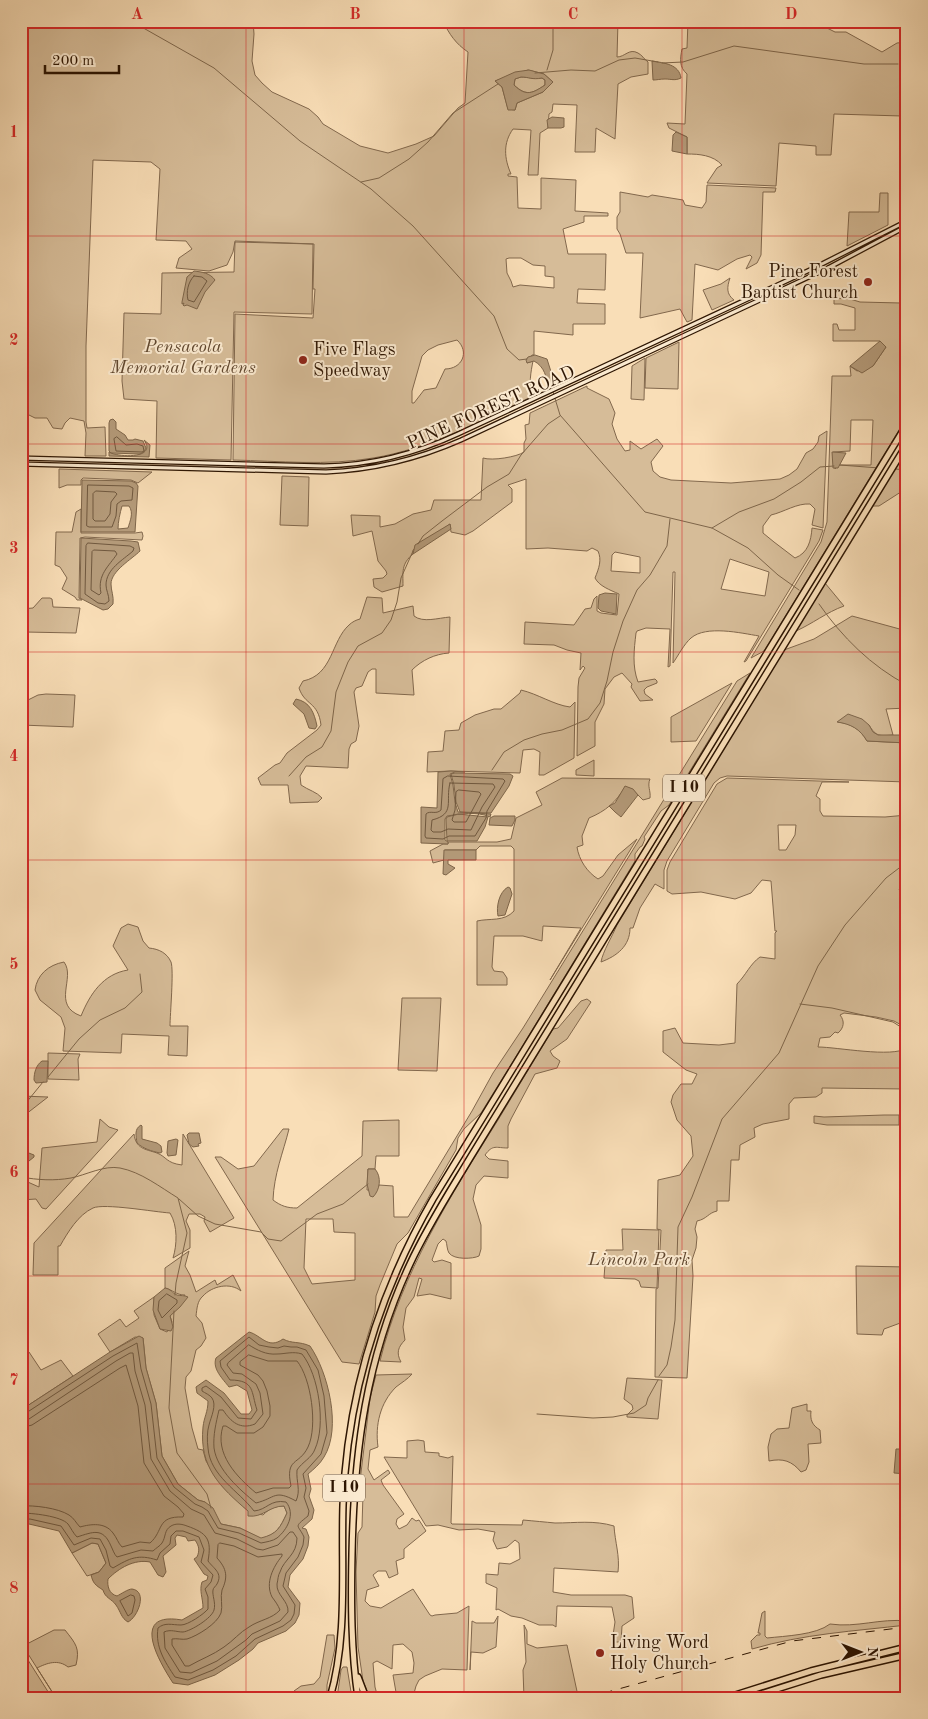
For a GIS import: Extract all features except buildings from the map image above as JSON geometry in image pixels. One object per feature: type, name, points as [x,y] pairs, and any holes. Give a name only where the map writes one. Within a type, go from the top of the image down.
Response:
[{"type":"highway","name":"I 10","points":[[330,1698],[337,1668],[340,1641],[343,1504],[351,1426],[368,1348],[398,1266],[433,1198],[907,424]]},
{"type":"highway","name":"I 10","points":[[358,1698],[353,1660],[353,1502],[361,1427],[379,1346],[410,1265],[433,1219],[465,1166],[907,444]]},
{"type":"highway","points":[[726,1698],[786,1678],[907,1648]]},
{"type":"highway","points":[[748,1698],[821,1675],[907,1655]]},
{"type":"highway","points":[[866,1664],[869,1661],[907,1655]]},
{"type":"highway","points":[[353,1660],[366,1698]]},
{"type":"highway","points":[[748,1698],[753,1691],[781,1682],[786,1678]]},
{"type":"main road","name":"PINE FOREST ROAD","points":[[21,458],[340,466],[374,462],[410,453],[445,440],[814,268],[907,221]]},
{"type":"main road","name":"PINE FOREST ROAD","points":[[21,464],[326,472],[356,470],[411,459],[447,446],[828,268],[907,226]]},
{"type":"main road","points":[[217,464],[217,470]]},
{"type":"main road","points":[[270,465],[270,471]]},
{"type":"green space","points":[[21,21],[253,21],[252,61],[255,75],[262,83],[272,92],[309,109],[323,124],[360,146],[388,153],[434,136],[458,108],[465,103],[468,52],[453,38],[443,21],[618,21],[617,57],[635,52],[648,62],[648,74],[631,77],[618,84],[615,139],[596,128],[595,152],[575,152],[577,105],[553,104],[552,112],[549,114],[548,128],[540,133],[538,175],[528,175],[531,130],[513,129],[506,145],[507,162],[511,174],[508,174],[508,176],[517,177],[518,208],[541,209],[541,178],[576,180],[575,211],[608,213],[608,216],[584,216],[584,222],[563,229],[568,254],[606,254],[605,290],[578,289],[577,303],[605,304],[605,324],[573,324],[573,335],[534,331],[534,355],[532,355],[527,363],[533,361],[530,383],[533,396],[455,433],[415,448],[373,458],[338,462],[233,460],[235,314],[313,318],[315,289],[313,289],[314,244],[235,241],[233,252],[227,265],[209,271],[176,268],[179,258],[192,249],[186,241],[156,240],[160,169],[151,162],[93,160],[86,346],[86,422],[87,428],[105,427],[106,456],[85,456],[86,433],[84,421],[70,418],[62,429],[53,428],[47,418],[35,418],[21,413],[21,304],[25,299],[21,280]],"holes":[[[528,70],[544,74],[553,82],[543,92],[517,103],[515,110],[508,109],[502,87],[495,81]],[[521,258],[533,265],[545,266],[545,276],[554,277],[554,288],[520,285],[513,287],[507,273],[506,259]],[[457,340],[463,350],[462,359],[456,366],[445,369],[436,388],[424,390],[412,403],[412,391],[422,356],[428,350]]]},
{"type":"green space","points":[[688,21],[815,22],[835,32],[846,32],[882,52],[897,43],[907,42],[907,87],[902,87],[902,116],[834,114],[831,155],[816,155],[816,146],[779,143],[776,186],[707,183],[717,168],[722,165],[710,157],[687,154],[687,137],[669,128],[667,123],[685,124],[687,74],[681,66],[681,59],[682,49],[687,48]]},
{"type":"green space","points":[[521,77],[542,78],[545,80],[545,85],[533,92],[523,91],[514,85],[515,79]]},
{"type":"green space","points":[[707,185],[776,188],[775,192],[763,192],[761,255],[757,263],[746,269],[752,257],[750,255],[737,259],[718,270],[695,264],[692,320],[687,322],[680,309],[640,318],[643,253],[626,253],[617,229],[617,217],[620,212],[620,192],[683,200],[685,205],[702,208],[706,202]]},
{"type":"green space","points":[[880,193],[888,193],[888,225],[847,246],[849,212],[879,212]]},
{"type":"green space","name":"Pensacola Memorial Gardens","points":[[235,242],[313,244],[312,314],[234,312],[231,460],[156,458],[157,401],[124,399],[122,381],[124,313],[161,314],[162,273],[234,272]]},
{"type":"green space","points":[[730,278],[728,290],[734,300],[712,310],[703,290],[721,284]]},
{"type":"green space","points":[[905,296],[907,296],[907,417],[764,651],[751,658],[821,542],[827,522],[832,376],[851,376],[850,366],[857,371],[873,366],[886,347],[880,341],[833,341],[833,324],[837,324],[839,330],[855,330],[855,308],[834,304],[834,298],[860,302],[901,303],[904,301]],"holes":[[[851,420],[873,420],[871,465],[839,465],[835,469],[833,452],[850,451]]]},
{"type":"green space","points":[[679,342],[678,389],[645,388],[646,358]]},
{"type":"green space","points":[[645,358],[644,400],[631,399],[632,366]]},
{"type":"green space","points":[[587,386],[587,388],[609,399],[615,413],[612,424],[617,439],[625,451],[630,450],[630,441],[641,449],[657,439],[663,446],[651,462],[653,471],[660,477],[671,480],[731,483],[780,479],[797,469],[806,453],[813,449],[818,442],[819,436],[827,431],[823,528],[812,525],[815,509],[810,504],[795,506],[771,515],[763,526],[763,533],[795,558],[806,550],[812,528],[823,530],[819,541],[746,661],[744,662],[759,636],[714,631],[697,634],[691,638],[673,663],[675,572],[673,572],[670,666],[668,667],[670,629],[646,628],[636,633],[634,658],[636,676],[638,682],[655,679],[657,681],[657,683],[644,690],[645,694],[653,700],[640,701],[631,687],[632,684],[622,673],[614,677],[605,689],[604,704],[595,722],[595,746],[577,756],[578,687],[579,678],[585,668],[583,666],[580,670],[581,653],[554,645],[524,644],[525,622],[574,625],[585,609],[591,608],[597,596],[597,611],[617,615],[619,594],[602,586],[595,578],[600,558],[598,551],[592,548],[587,551],[548,548],[526,549],[526,479],[508,485],[512,489],[512,502],[473,531],[465,535],[451,532],[450,524],[413,550],[413,554],[406,561],[403,586],[382,592],[374,587],[373,579],[383,578],[387,574],[378,561],[372,531],[353,536],[351,515],[380,516],[380,527],[395,524],[413,514],[431,510],[434,500],[481,500],[483,458],[504,458],[524,452],[526,439],[525,425],[529,424],[530,413]],"holes":[[[615,552],[640,557],[640,573],[611,571],[612,555]],[[730,559],[769,572],[765,596],[721,589]]]},
{"type":"green space","points":[[907,450],[907,488],[879,506],[872,506]]},
{"type":"green space","points":[[59,469],[152,472],[138,483],[131,480],[83,478],[81,485],[67,485],[59,488]]},
{"type":"green space","points":[[282,476],[309,477],[308,526],[280,525]]},
{"type":"green space","points":[[81,509],[81,533],[142,532],[143,536],[142,540],[80,538],[79,598],[82,600],[77,600],[62,589],[67,578],[60,567],[55,565],[56,532],[72,532],[76,512]]},
{"type":"green space","points":[[825,583],[844,606],[796,631]]},
{"type":"green space","points":[[367,597],[382,598],[383,613],[413,606],[414,616],[418,618],[431,620],[450,617],[449,653],[429,658],[412,670],[414,695],[376,693],[376,669],[368,672],[362,686],[356,688],[354,692],[359,726],[356,741],[351,744],[349,749],[348,768],[306,766],[300,776],[301,785],[322,798],[318,802],[290,803],[288,785],[261,785],[258,778],[280,763],[287,753],[321,725],[317,712],[299,688],[303,681],[313,678],[326,665],[343,632],[351,623],[360,619]]},
{"type":"green space","points":[[42,598],[52,599],[53,607],[80,608],[76,633],[25,632],[21,637],[21,609],[33,608]]},
{"type":"green space","points":[[852,616],[907,631],[907,708],[886,709],[893,735],[879,735],[869,725],[838,722],[855,728],[867,741],[907,743],[907,782],[727,776],[720,778],[714,783],[667,861],[664,870],[664,889],[655,884],[640,908],[633,928],[630,928],[625,945],[612,957],[601,962],[617,925],[784,650],[814,639]]},
{"type":"green space","points":[[750,673],[669,805],[661,811],[644,837],[642,846],[635,854],[635,861],[481,1113],[464,1129],[458,1138],[456,1150],[408,1233],[397,1244],[376,1296],[375,1312],[359,1364],[342,1362],[215,1157],[221,1157],[238,1169],[254,1166],[283,1129],[289,1129],[277,1172],[273,1200],[290,1208],[297,1208],[362,1156],[363,1121],[399,1120],[399,1156],[376,1156],[375,1169],[368,1169],[367,1190],[376,1190],[379,1185],[393,1186],[394,1217],[408,1217],[493,1073],[523,1028],[737,681]],"holes":[[[306,1219],[333,1219],[334,1232],[355,1233],[355,1280],[312,1284],[304,1268]]]},
{"type":"green space","points":[[732,683],[696,741],[671,742],[671,717]]},
{"type":"green space","points":[[521,690],[564,706],[570,707],[575,702],[574,758],[544,775],[539,775],[540,752],[534,749],[523,750],[520,773],[427,772],[428,752],[443,751],[445,731],[459,730],[461,723],[475,715],[494,709],[501,709]]},
{"type":"green space","points":[[38,695],[75,695],[73,727],[21,725],[21,710],[27,707],[26,701]]},
{"type":"green space","points":[[594,760],[594,776],[576,775],[576,770]]},
{"type":"green space","points":[[562,778],[650,779],[650,798],[643,800],[632,789],[625,787],[610,806],[589,818],[582,836],[583,845],[577,847],[582,861],[594,876],[598,879],[603,876],[618,855],[637,839],[550,980],[581,928],[543,926],[542,941],[523,936],[494,936],[492,967],[494,971],[503,972],[507,978],[507,985],[477,985],[477,921],[506,917],[514,911],[514,849],[511,846],[480,846],[476,850],[445,850],[444,860],[433,863],[430,851],[443,844],[448,844],[448,842],[497,842],[511,839],[516,818],[542,805],[536,792]]},
{"type":"green space","points":[[727,778],[849,782],[822,782],[816,796],[820,799],[820,811],[823,816],[885,817],[907,815],[907,875],[899,890],[907,893],[905,900],[907,902],[907,977],[904,979],[907,996],[907,1028],[894,1021],[844,1013],[840,1015],[843,1027],[840,1031],[838,1033],[835,1032],[830,1037],[820,1038],[818,1047],[877,1052],[900,1051],[907,1048],[907,1089],[822,1088],[822,1093],[816,1097],[794,1098],[789,1104],[789,1119],[763,1124],[754,1128],[755,1137],[740,1145],[739,1160],[731,1160],[729,1201],[717,1201],[717,1211],[697,1221],[695,1229],[697,1237],[696,1248],[692,1260],[693,1276],[687,1378],[655,1377],[656,1289],[658,1288],[661,1230],[657,1229],[658,1180],[680,1175],[693,1156],[691,1136],[677,1120],[671,1102],[673,1095],[681,1084],[692,1084],[697,1074],[686,1070],[663,1052],[663,1031],[675,1028],[683,1043],[719,1045],[735,1043],[737,984],[760,957],[775,959],[775,933],[777,931],[775,931],[771,881],[762,880],[751,893],[735,899],[701,892],[672,894],[667,891],[667,870],[670,862],[717,784]],"holes":[[[778,825],[796,825],[795,835],[786,850],[779,850]]]},
{"type":"green space","points":[[128,924],[138,927],[143,941],[149,948],[162,952],[171,962],[170,1026],[188,1026],[187,1056],[168,1055],[169,1036],[122,1034],[121,1053],[63,1051],[65,1028],[61,1017],[40,1000],[35,990],[38,980],[48,968],[64,962],[68,976],[67,1005],[72,1011],[81,1016],[98,986],[111,976],[128,970],[113,946],[121,928]]},
{"type":"green space","points":[[402,998],[441,998],[437,1071],[398,1070]]},
{"type":"green space","points":[[587,999],[591,1002],[567,1039],[550,1051],[560,1061],[557,1068],[535,1074],[511,1119],[508,1126],[508,1148],[493,1148],[485,1155],[489,1159],[508,1161],[508,1178],[484,1176],[476,1185],[473,1199],[481,1225],[481,1249],[479,1256],[472,1258],[455,1257],[449,1253],[446,1241],[443,1239],[438,1244],[432,1260],[434,1262],[442,1260],[451,1263],[451,1299],[430,1294],[417,1296],[422,1279],[419,1278],[414,1297],[406,1308],[403,1327],[405,1340],[398,1353],[401,1362],[380,1361],[389,1329],[414,1266],[446,1206],[553,1029],[558,1028],[581,1001]]},
{"type":"green space","points":[[48,1053],[80,1054],[78,1059],[79,1080],[48,1079]]},
{"type":"green space","points":[[21,1096],[48,1097],[21,1118]]},
{"type":"green space","points":[[899,1115],[899,1125],[827,1125],[814,1123],[814,1116]]},
{"type":"green space","points":[[100,1119],[109,1127],[118,1130],[46,1209],[42,1208],[36,1199],[21,1200],[21,1179],[39,1187],[42,1148],[97,1142]]},
{"type":"green space","points":[[134,1134],[137,1143],[142,1148],[160,1155],[173,1163],[182,1165],[183,1134],[234,1218],[210,1232],[204,1221],[205,1217],[200,1214],[189,1214],[186,1221],[190,1230],[190,1248],[173,1258],[176,1235],[173,1218],[170,1213],[118,1207],[93,1208],[78,1219],[60,1246],[58,1246],[58,1275],[33,1275],[34,1243]]},
{"type":"green space","name":"Lincoln Park","points":[[622,1229],[659,1230],[657,1288],[641,1287],[639,1281],[635,1279],[604,1278],[606,1250],[623,1250]]},
{"type":"green space","points":[[189,1251],[185,1266],[196,1292],[215,1280],[217,1285],[233,1275],[241,1291],[237,1288],[221,1286],[211,1290],[201,1298],[196,1316],[202,1323],[206,1338],[196,1350],[191,1371],[186,1377],[185,1388],[198,1449],[203,1450],[206,1461],[222,1486],[248,1511],[263,1515],[273,1508],[284,1506],[287,1513],[280,1526],[274,1533],[261,1539],[240,1528],[221,1524],[205,1502],[198,1500],[178,1484],[162,1456],[156,1403],[146,1368],[143,1338],[135,1337],[110,1352],[98,1334],[120,1319],[126,1327],[139,1318],[134,1311],[154,1297],[154,1315],[160,1329],[167,1332],[172,1322],[170,1316],[185,1295],[165,1288],[165,1268]]},
{"type":"green space","points":[[856,1266],[907,1267],[907,1316],[903,1322],[884,1329],[882,1335],[857,1334]]},
{"type":"green space","points":[[29,1352],[41,1370],[61,1360],[73,1376],[21,1410],[21,1357]]},
{"type":"green space","points":[[412,1374],[396,1387],[382,1407],[377,1431],[378,1447],[370,1450],[368,1469],[374,1480],[388,1470],[390,1473],[381,1480],[404,1514],[397,1519],[396,1524],[399,1529],[407,1525],[412,1518],[416,1521],[419,1520],[426,1531],[404,1549],[404,1558],[396,1561],[398,1574],[389,1578],[386,1571],[378,1571],[373,1575],[379,1586],[367,1590],[365,1601],[370,1606],[381,1608],[413,1589],[432,1616],[457,1613],[469,1606],[467,1670],[442,1669],[419,1680],[413,1697],[397,1698],[393,1675],[413,1673],[414,1663],[412,1652],[403,1644],[393,1645],[392,1669],[377,1661],[373,1663],[378,1698],[370,1698],[363,1681],[358,1647],[356,1572],[358,1533],[362,1527],[363,1493],[360,1493],[360,1481],[370,1398],[376,1375]]},
{"type":"green space","points":[[627,1378],[662,1380],[658,1419],[627,1417],[633,1409],[632,1405],[624,1399]]},
{"type":"green space","points":[[807,1404],[807,1411],[811,1411],[812,1422],[820,1430],[821,1443],[808,1444],[809,1462],[806,1470],[801,1472],[791,1463],[783,1460],[769,1461],[768,1447],[771,1434],[777,1429],[789,1428],[792,1408]]},
{"type":"green space","points":[[407,1441],[424,1441],[425,1452],[439,1453],[439,1456],[448,1458],[453,1456],[452,1524],[522,1525],[523,1520],[555,1523],[592,1522],[614,1526],[618,1572],[554,1568],[553,1592],[571,1595],[625,1595],[632,1597],[634,1618],[622,1626],[621,1642],[612,1642],[615,1622],[612,1607],[557,1606],[556,1627],[553,1625],[539,1625],[511,1616],[498,1609],[496,1610],[497,1588],[486,1583],[486,1574],[498,1575],[499,1563],[510,1564],[520,1559],[519,1543],[515,1540],[507,1547],[497,1549],[493,1540],[495,1532],[478,1529],[459,1530],[438,1525],[426,1526],[384,1457],[407,1458]]},
{"type":"green space","points":[[92,1543],[98,1544],[106,1563],[99,1572],[87,1576],[72,1553]]},
{"type":"green space","points":[[765,1611],[765,1636],[767,1638],[809,1633],[830,1624],[850,1625],[897,1620],[907,1621],[907,1625],[810,1636],[752,1649],[751,1641],[757,1635],[760,1635],[758,1633],[762,1613]]},
{"type":"green space","points":[[498,1616],[496,1647],[483,1653],[471,1652],[470,1670],[472,1621],[476,1623],[494,1623]]},
{"type":"green space","points":[[524,1625],[527,1631],[527,1644],[537,1648],[567,1645],[578,1696],[572,1698],[524,1698],[523,1670],[526,1662]]},
{"type":"green space","points":[[54,1630],[65,1630],[74,1643],[78,1654],[76,1665],[68,1667],[60,1663],[52,1663],[37,1668],[56,1698],[23,1646]]},
{"type":"green space","points":[[327,1635],[334,1635],[335,1648],[327,1685],[327,1698],[294,1698],[294,1691],[301,1686],[314,1684],[320,1677]]},
{"type":"green space","points":[[21,1649],[52,1698],[21,1698]]},
{"type":"green space","points":[[343,1667],[347,1667],[352,1698],[337,1698]]},
{"type":"water","points":[[652,61],[674,67],[680,73],[681,78],[675,80],[653,80]]},
{"type":"water","points":[[529,70],[544,74],[553,82],[543,92],[517,103],[515,110],[508,110],[502,87],[495,81],[515,72]],"holes":[[[521,77],[542,78],[545,80],[545,85],[533,92],[522,91],[514,85],[515,79]]]},
{"type":"water","points":[[552,117],[564,118],[564,127],[548,128],[547,120]]},
{"type":"water","points":[[676,132],[687,137],[687,154],[672,151],[673,135]]},
{"type":"water","points":[[194,271],[208,274],[215,280],[205,292],[197,309],[187,305],[184,306],[184,303],[182,304],[187,277]]},
{"type":"water","points":[[880,341],[886,347],[873,366],[862,373],[850,366]]},
{"type":"water","points":[[535,355],[547,359],[553,378],[552,386],[549,388],[541,366],[534,361],[527,363],[528,357]]},
{"type":"water","points":[[113,419],[116,422],[116,429],[125,435],[128,440],[143,441],[146,448],[144,452],[140,454],[111,453],[109,451],[109,423]]},
{"type":"water","points":[[144,440],[150,445],[149,457],[109,456],[109,452],[127,456],[141,454],[147,446]]},
{"type":"water","points":[[832,452],[846,453],[838,468],[833,468]]},
{"type":"water","points":[[82,480],[131,481],[136,483],[138,486],[135,532],[81,532]],"holes":[[[122,506],[129,506],[131,520],[128,528],[118,529]]]},
{"type":"water","points":[[450,524],[451,529],[413,554],[415,545]]},
{"type":"water","points":[[81,538],[138,542],[140,551],[114,574],[111,584],[113,604],[108,609],[103,610],[80,598]]},
{"type":"water","points":[[605,593],[617,594],[616,614],[601,611],[598,608],[599,595]]},
{"type":"water","points":[[296,699],[301,700],[311,708],[317,726],[315,729],[309,728],[304,714],[293,704]]},
{"type":"water","points":[[848,714],[862,719],[878,735],[907,735],[907,743],[867,741],[855,728],[837,722]]},
{"type":"water","points":[[438,772],[465,772],[450,774],[458,812],[491,814],[490,817],[474,814],[447,816],[445,819],[445,840],[448,844],[421,843],[421,807],[437,808]]},
{"type":"water","points":[[451,774],[510,774],[513,776],[509,786],[491,813],[460,812],[456,802]]},
{"type":"water","points":[[625,786],[633,789],[638,795],[621,817],[609,806],[615,803]]},
{"type":"water","points":[[458,814],[488,817],[477,841],[447,841],[446,819]]},
{"type":"water","points":[[494,816],[515,816],[515,820],[512,826],[489,825],[490,818]]},
{"type":"water","points":[[444,850],[476,850],[476,860],[448,860],[448,864],[455,868],[446,875],[443,874]]},
{"type":"water","points":[[508,887],[512,894],[505,915],[498,916],[499,900],[502,892]]},
{"type":"water","points":[[42,1061],[48,1061],[47,1082],[36,1083],[34,1080],[35,1072]]},
{"type":"water","points":[[141,1125],[142,1139],[157,1143],[161,1146],[162,1152],[151,1151],[137,1143],[136,1131]]},
{"type":"water","points":[[189,1133],[199,1133],[201,1143],[198,1144],[199,1146],[193,1147],[189,1144],[187,1135]]},
{"type":"water","points":[[178,1140],[176,1155],[168,1156],[168,1141]]},
{"type":"water","points":[[21,1150],[34,1155],[34,1157],[29,1161],[21,1161]]},
{"type":"water","points":[[368,1169],[375,1169],[379,1176],[379,1187],[373,1197],[370,1196],[367,1184]]},
{"type":"water","points":[[165,1288],[177,1295],[188,1297],[170,1316],[173,1327],[171,1331],[160,1329],[153,1310],[154,1297]]},
{"type":"water","points":[[249,1332],[265,1341],[273,1343],[283,1339],[310,1346],[322,1370],[330,1400],[332,1431],[329,1445],[322,1460],[308,1474],[311,1489],[309,1496],[314,1510],[312,1519],[302,1528],[306,1529],[309,1537],[308,1546],[303,1559],[290,1575],[288,1587],[300,1603],[299,1615],[295,1623],[286,1631],[258,1643],[239,1660],[215,1675],[188,1685],[173,1683],[156,1651],[152,1640],[152,1630],[157,1623],[166,1619],[182,1620],[203,1608],[201,1585],[202,1582],[207,1580],[208,1576],[204,1574],[194,1559],[199,1552],[195,1540],[188,1541],[186,1537],[177,1535],[175,1538],[176,1545],[163,1556],[166,1572],[163,1577],[158,1575],[150,1562],[144,1561],[127,1565],[108,1579],[109,1589],[114,1595],[117,1596],[132,1589],[140,1594],[138,1610],[128,1622],[92,1578],[91,1575],[99,1572],[106,1563],[98,1544],[92,1543],[72,1553],[59,1531],[21,1524],[21,1410],[110,1352],[139,1336],[143,1338],[146,1368],[156,1403],[162,1456],[178,1484],[198,1500],[205,1502],[213,1508],[221,1524],[240,1528],[261,1538],[277,1530],[287,1513],[284,1506],[258,1515],[248,1516],[248,1511],[220,1484],[208,1465],[204,1454],[203,1427],[208,1401],[197,1393],[196,1387],[206,1380],[224,1393],[241,1414],[249,1414],[252,1410],[247,1391],[237,1385],[229,1387],[219,1374],[215,1362],[216,1358]]},
{"type":"water","points":[[896,1449],[907,1449],[907,1474],[894,1473]]},
{"type":"waterway","points":[[131,21],[214,68],[300,141],[371,189],[413,226],[494,316],[507,349],[519,360],[527,359]]},
{"type":"waterway","points":[[547,70],[553,50],[553,21]]},
{"type":"waterway","points":[[662,63],[683,62],[734,46],[864,64],[898,64]]},
{"type":"waterway","points":[[535,73],[571,70],[595,71],[619,60],[635,58],[658,62]]},
{"type":"waterway","points":[[361,182],[379,178],[409,159],[428,142],[453,113],[498,84]]},
{"type":"waterway","points":[[553,392],[560,415],[645,512],[712,528],[748,548],[778,575],[799,590]]},
{"type":"waterway","points":[[418,544],[423,536],[442,521],[487,487],[509,474],[521,455],[548,424],[560,416]]},
{"type":"waterway","points":[[840,465],[879,468]]},
{"type":"waterway","points":[[712,528],[739,512],[774,499],[820,467],[834,466]]},
{"type":"waterway","points":[[895,469],[907,470]]},
{"type":"waterway","points":[[492,770],[504,752],[524,740],[562,730],[588,719],[600,703],[623,621],[637,590],[650,575],[667,546],[670,519]]},
{"type":"waterway","points":[[289,776],[306,757],[322,747],[331,731],[336,692],[348,662],[358,646],[382,633],[391,620],[397,602],[401,578],[413,551]]},
{"type":"waterway","points":[[819,604],[837,628],[858,650],[881,669],[907,685]]},
{"type":"waterway","points":[[659,1376],[667,1365],[675,1320],[678,1227],[692,1197],[722,1119],[779,1053],[818,966],[845,925],[886,878],[907,862]]},
{"type":"waterway","points":[[48,1077],[79,1039],[100,1020],[125,1008],[142,992],[140,974]]},
{"type":"waterway","points":[[800,1004],[832,1008],[893,1022],[907,1031]]},
{"type":"waterway","points":[[21,1109],[43,1082]]},
{"type":"waterway","points":[[21,1177],[58,1180],[114,1167],[143,1176],[178,1198],[187,1233],[175,1295]]},
{"type":"waterway","points":[[179,1199],[198,1216],[215,1224],[261,1232],[268,1239],[281,1241],[317,1214],[343,1204],[368,1184]]},
{"type":"waterway","points":[[174,1311],[169,1408],[177,1453],[207,1494],[211,1508]]},
{"type":"waterway","points":[[537,1414],[593,1418],[634,1413],[646,1405],[658,1380]]},
{"type":"railway","points":[[586,1698],[792,1641],[907,1627]]},
{"type":"place","name":"Pine Forest Baptist Church","points":[[868,282]]},
{"type":"place","name":"Five Flags Speedway","points":[[303,360]]},
{"type":"place","name":"Living Word Holy Church","points":[[600,1653]]}]
